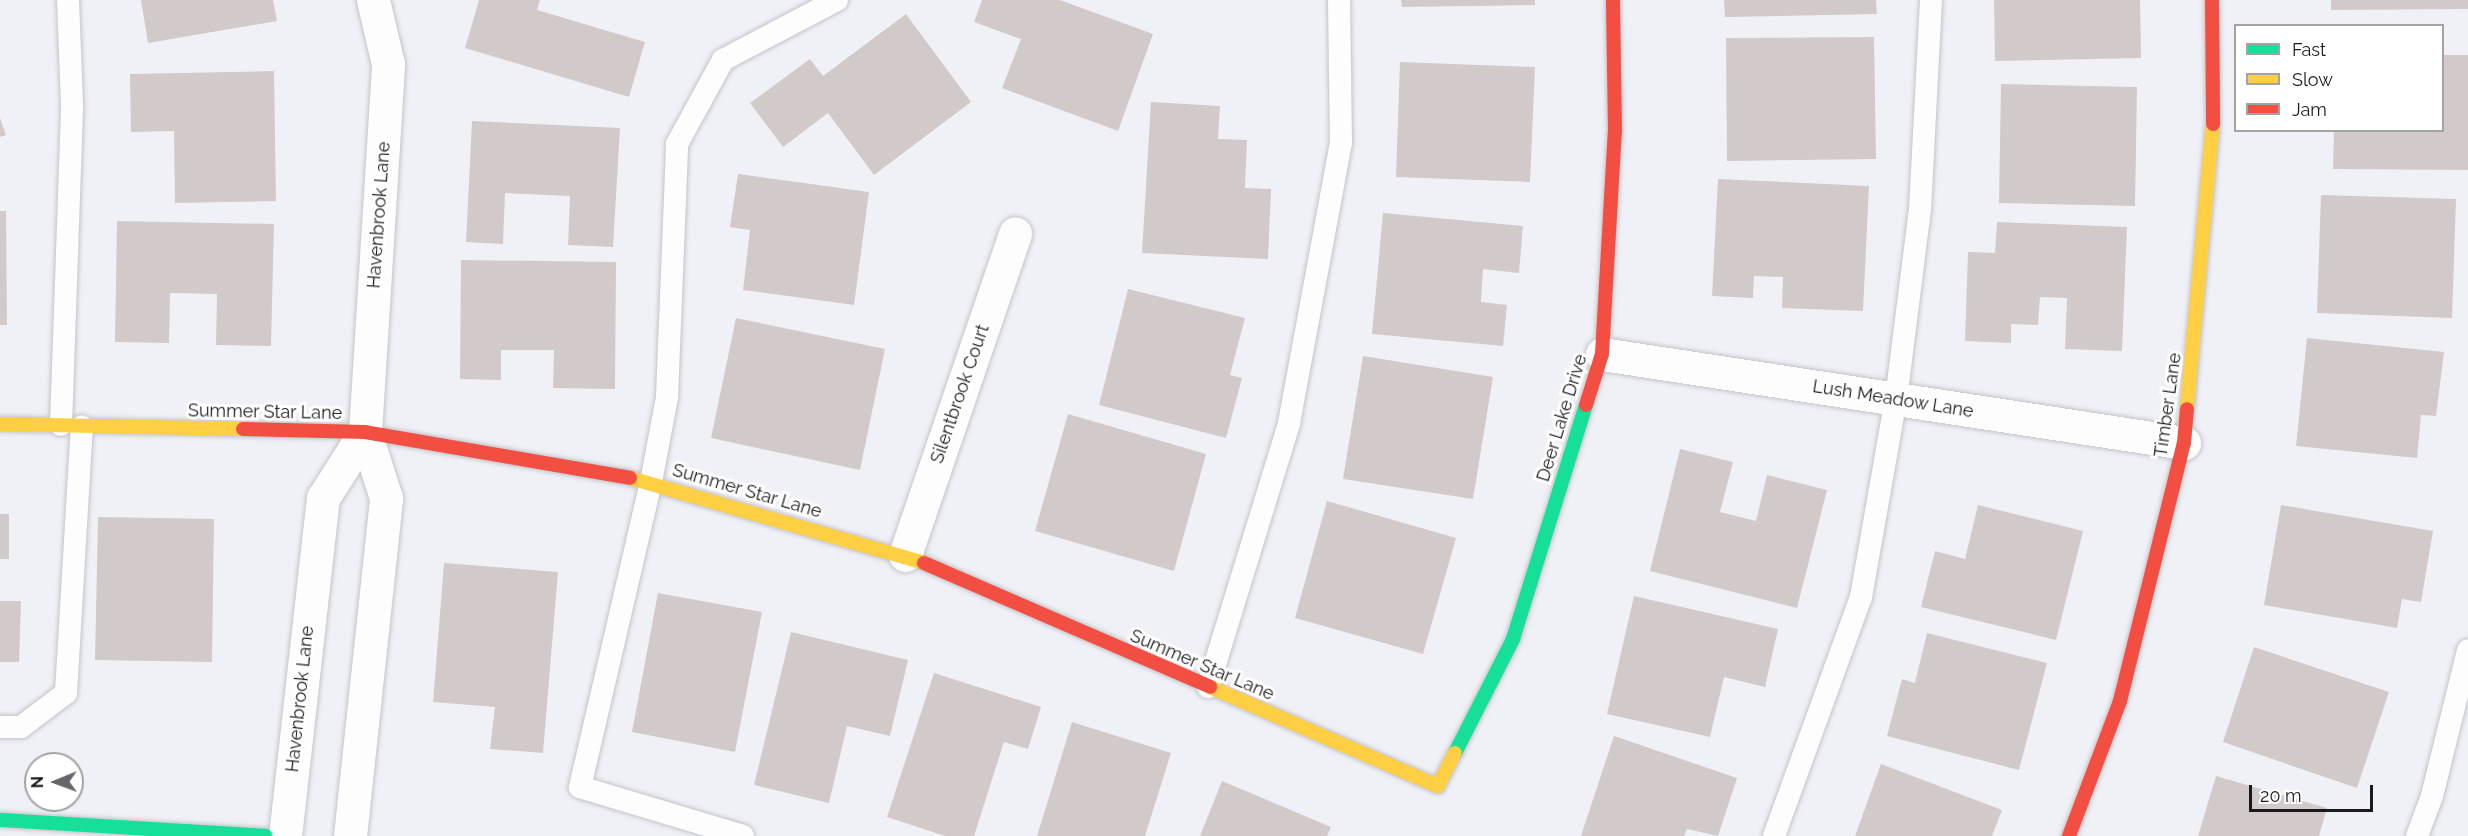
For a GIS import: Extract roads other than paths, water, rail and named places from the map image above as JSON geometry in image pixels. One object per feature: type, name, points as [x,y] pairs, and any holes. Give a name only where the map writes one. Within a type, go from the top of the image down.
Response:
[{"type":"street","name":"Havenbrook Lane","points":[[350,836],[386,498],[366,432],[388,64],[374,0]]},
{"type":"street","name":"Deer Lake Drive","points":[[1438,786],[1513,639],[1602,354],[1615,131],[1613,0]]},
{"type":"street","name":"Timber Lane","points":[[2069,836],[2120,701],[2184,443],[2213,155],[2212,0]]},
{"type":"street","name":"Silentbrook Court","points":[[905,555],[1015,233]]},
{"type":"street","name":"Lush Meadow Lane","points":[[1602,354],[2184,443]]},
{"type":"street","name":"Summer Star Lane","points":[[0,424],[366,432],[651,482],[905,555],[1438,786]]},
{"type":"street","name":"Havenbrook Lane","points":[[285,836],[323,498],[366,432]]},
{"type":"street","points":[[0,820],[266,836]]},
{"type":"lane","points":[[0,727],[21,728],[66,693],[72,426],[72,104],[68,0]]},
{"type":"lane","points":[[743,836],[580,787],[651,482],[667,397],[676,144],[723,60],[837,0]]},
{"type":"lane","points":[[1208,687],[1289,423],[1341,143],[1339,0]]},
{"type":"lane","points":[[1774,836],[1861,597],[1896,399],[1920,210],[1931,0]]},
{"type":"lane","points":[[2417,836],[2432,796],[2468,650]]}]
